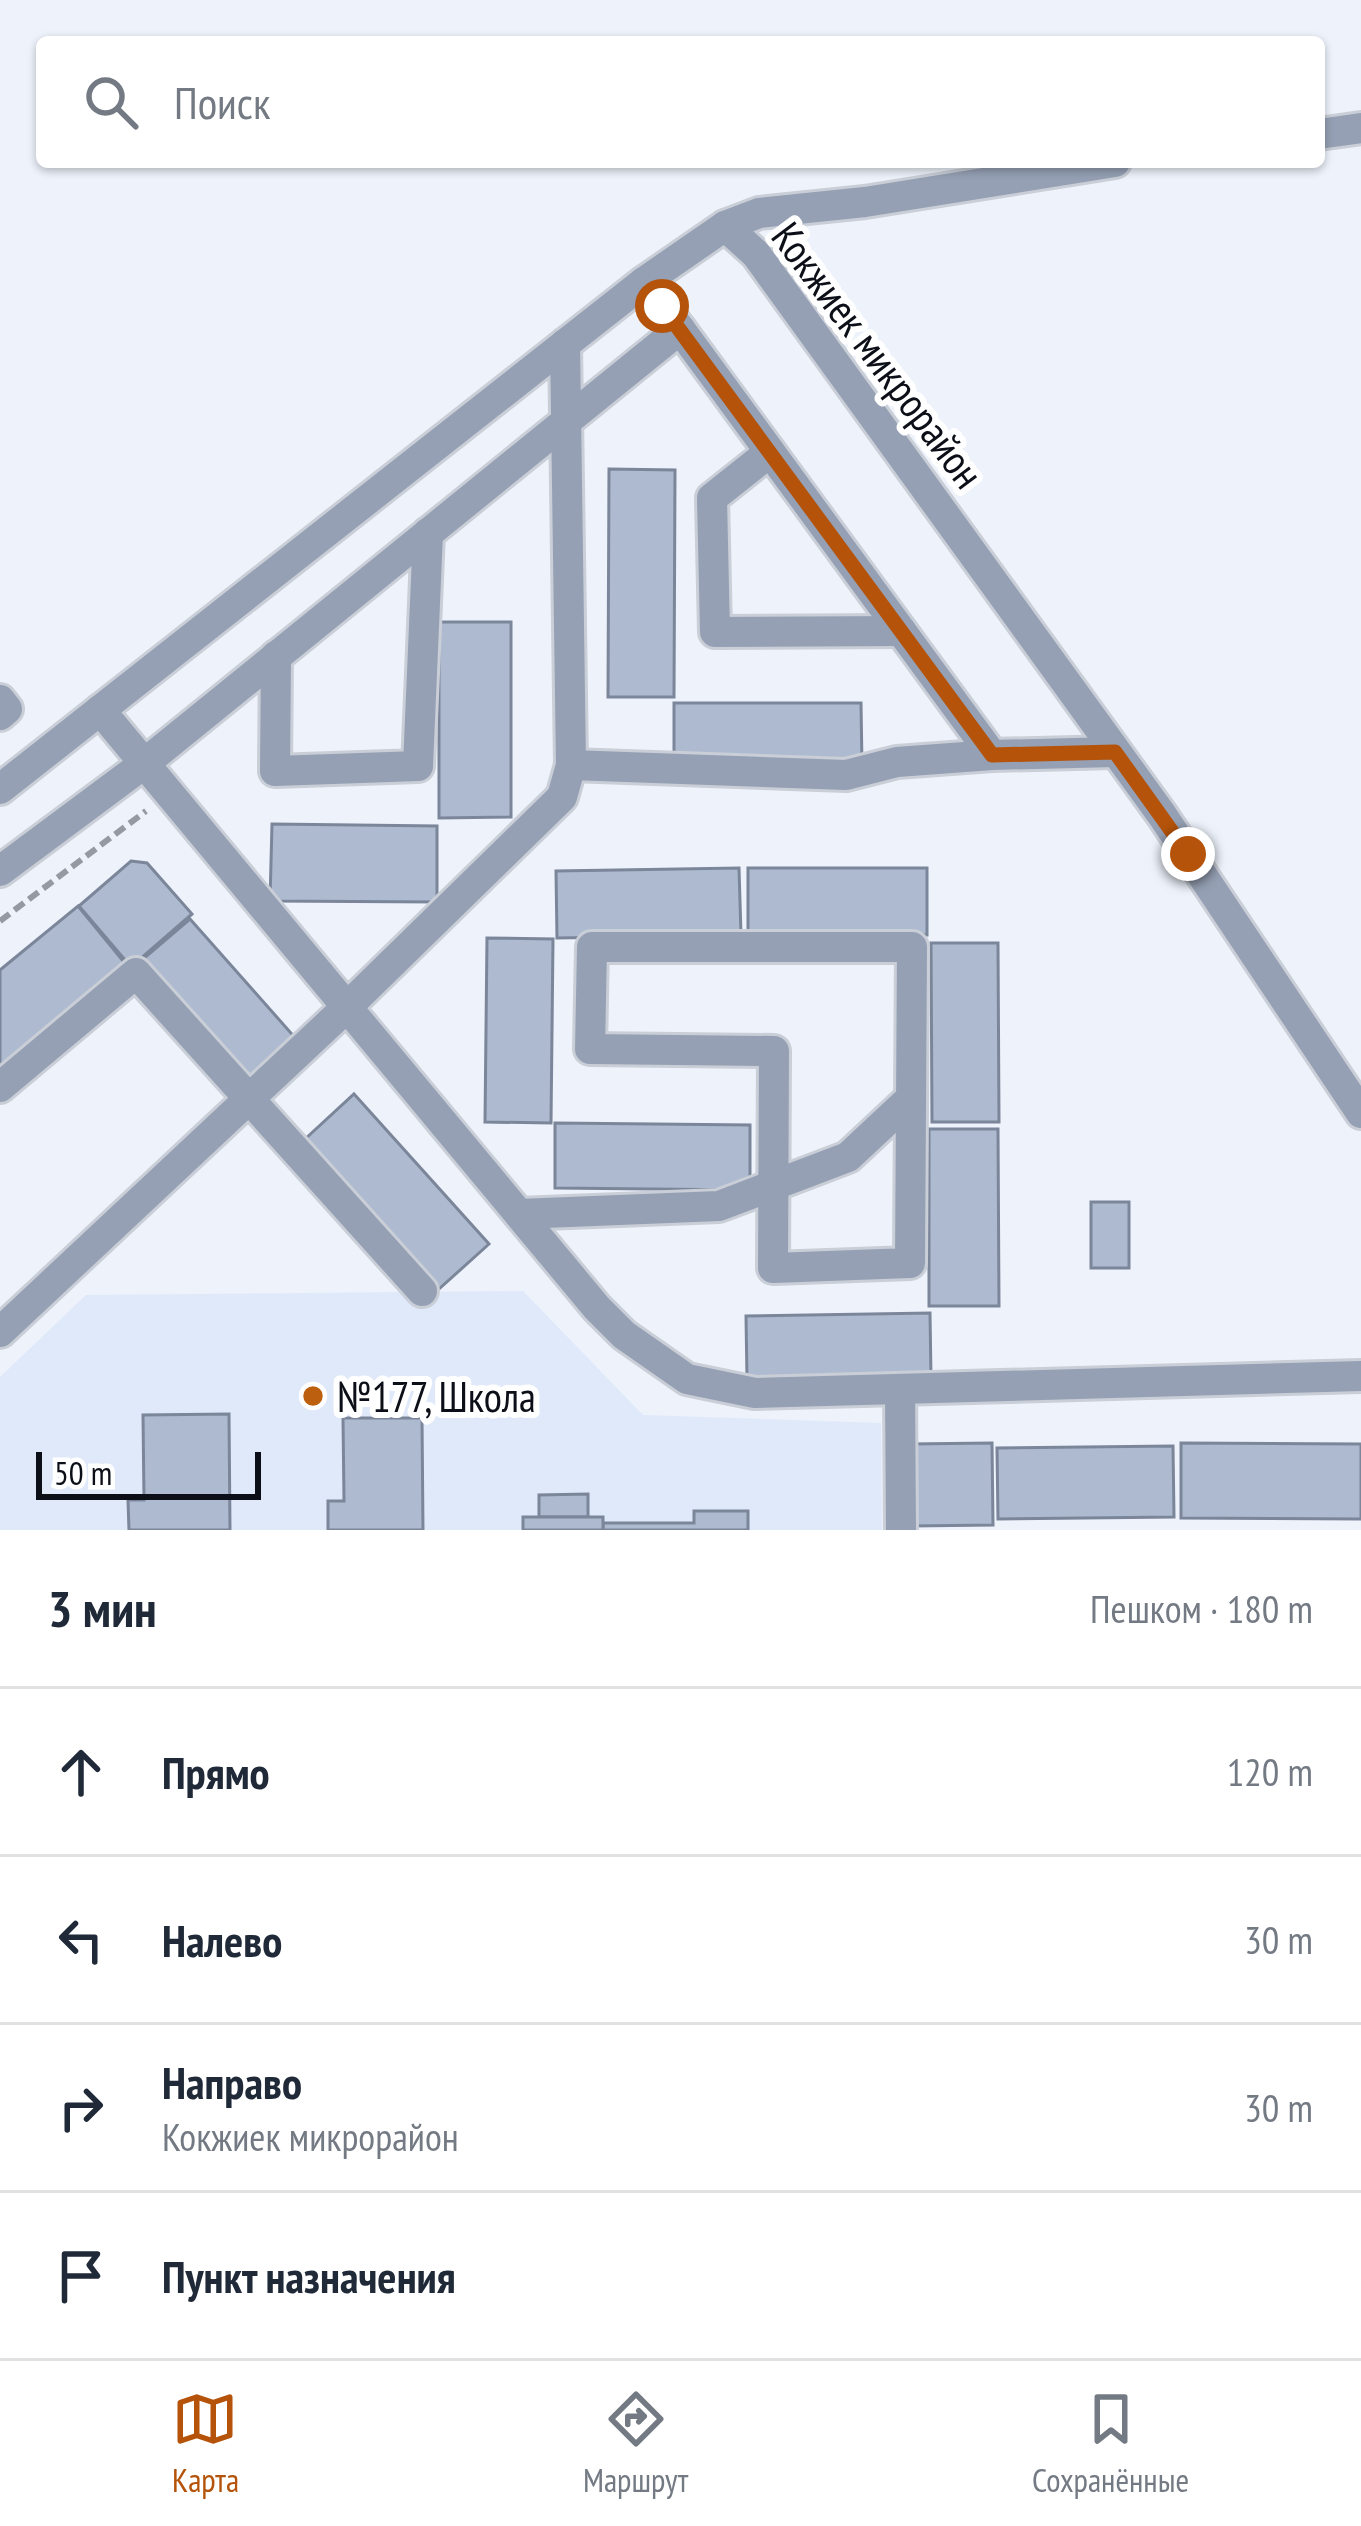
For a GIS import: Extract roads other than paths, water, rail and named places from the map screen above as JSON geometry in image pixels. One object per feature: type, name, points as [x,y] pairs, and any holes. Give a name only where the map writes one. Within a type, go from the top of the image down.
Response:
[{"type":"street","points":[[1325,133],[1361,128]]},
{"type":"street","points":[[725,226],[759,213],[865,202],[1078,168]]},
{"type":"street","name":"Кокжиек микрорайон","points":[[0,789],[644,282],[725,226],[756,254],[1162,815],[1361,1113]]},
{"type":"street","points":[[644,282],[992,755]]},
{"type":"street","points":[[0,871],[145,763],[680,329]]},
{"type":"street","points":[[1,1328],[346,1007],[562,797],[571,765],[565,344]]},
{"type":"street","points":[[770,452],[712,498],[715,632],[901,631]]},
{"type":"street","points":[[276,656],[275,771],[418,766],[428,533]]},
{"type":"street","points":[[0,700],[7,709],[0,715]]},
{"type":"street","points":[[100,710],[611,1321],[688,1379],[755,1393],[1361,1376]]},
{"type":"street","points":[[571,765],[846,775],[897,762],[1115,752]]},
{"type":"street","points":[[592,947],[912,947],[910,1263],[773,1268],[775,1185],[774,1051],[590,1049],[592,947]]},
{"type":"street","points":[[0,1087],[136,973],[422,1291]]},
{"type":"street","points":[[519,1214],[718,1206],[848,1157],[910,1099]]},
{"type":"street","points":[[900,1390],[901,1530]]},
{"type":"place","name":"№177, Школа","points":[[313,1396]]}]
